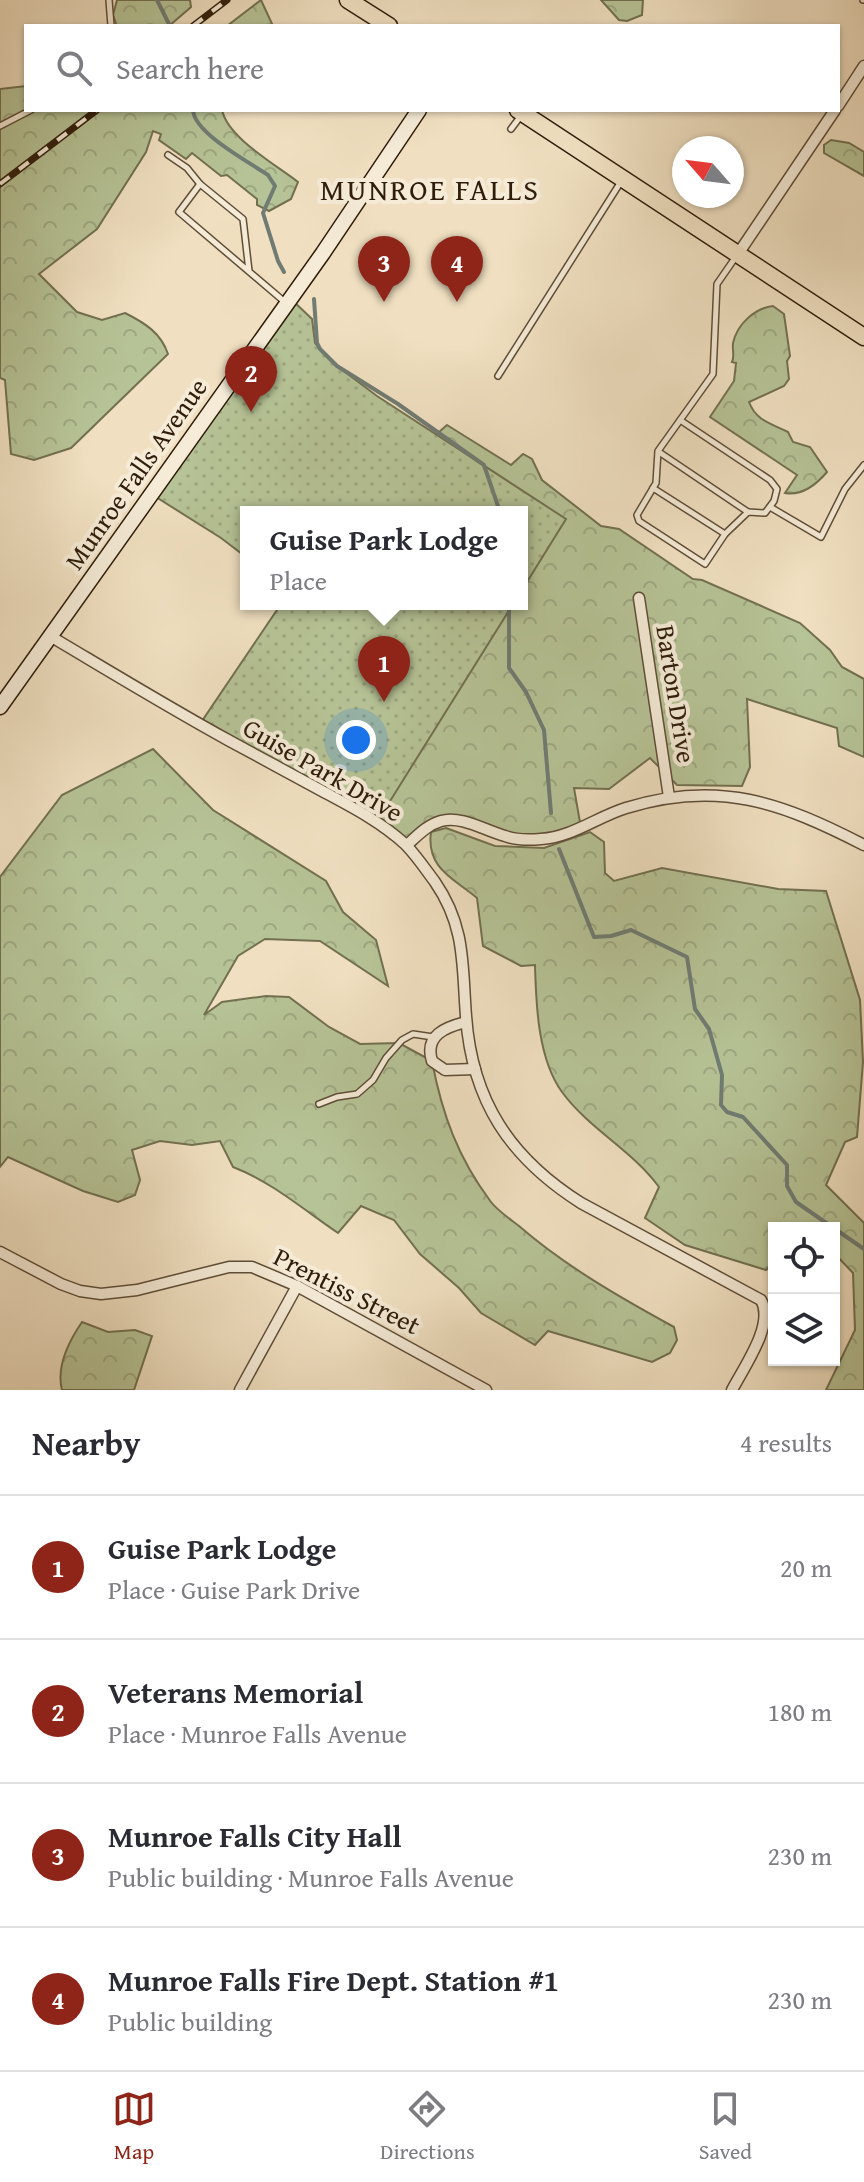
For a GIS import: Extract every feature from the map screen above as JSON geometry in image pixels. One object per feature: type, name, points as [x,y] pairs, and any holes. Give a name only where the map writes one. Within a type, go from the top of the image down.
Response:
[{"type":"main road","points":[[348,0],[386,24]]},
{"type":"main road","points":[[522,112],[864,337]]},
{"type":"street","points":[[840,102],[864,66]]},
{"type":"street","name":"Munroe Falls Avenue","points":[[0,707],[287,303],[418,112]]},
{"type":"street","points":[[738,254],[833,112]]},
{"type":"street","name":"Barton Drive","points":[[639,598],[669,797]]},
{"type":"street","name":"Guise Park Drive","points":[[50,636],[200,724],[364,814],[407,845],[437,885],[458,931],[465,968],[466,1022],[475,1069],[488,1105],[505,1135],[532,1167],[556,1187],[761,1300],[767,1316],[763,1330],[732,1390]]},
{"type":"street","points":[[407,845],[427,828],[445,820],[462,821],[509,838],[543,839],[568,833],[627,808],[669,797],[713,796],[767,802],[814,819],[864,845]]},
{"type":"street","points":[[466,1022],[440,1030],[429,1053],[437,1067],[454,1071],[475,1069]]},
{"type":"street","name":"Prentiss Street","points":[[0,1252],[61,1284],[90,1293],[137,1290],[209,1270],[252,1267],[297,1286],[486,1390]]},
{"type":"street","points":[[240,1390],[297,1286]]},
{"type":"lane","points":[[109,0],[111,24]]},
{"type":"lane","points":[[0,126],[27,112]]},
{"type":"lane","points":[[511,129],[520,112]]},
{"type":"lane","points":[[168,155],[187,168],[200,184],[243,219],[249,271]]},
{"type":"lane","points":[[498,376],[623,179]]},
{"type":"lane","points":[[200,184],[179,212],[287,303]]},
{"type":"lane","points":[[738,254],[717,284],[713,374],[658,451],[656,483],[637,518],[702,563],[708,562],[725,534],[748,512]]},
{"type":"lane","points":[[658,451],[748,512],[765,513],[770,507],[777,489],[775,484],[680,420]]},
{"type":"lane","points":[[770,507],[821,537],[845,489],[864,465]]},
{"type":"lane","points":[[653,488],[725,534]]},
{"type":"lane","points":[[319,1104],[357,1094],[373,1080],[402,1040],[413,1034],[434,1037]]},
{"type":"green space","points":[[117,0],[190,0],[191,7],[171,24],[116,24],[113,15]]},
{"type":"green space","points":[[261,0],[272,24],[230,24]]},
{"type":"green space","points":[[601,0],[643,0],[642,15],[627,21],[619,20]]},
{"type":"green space","points":[[24,86],[24,112],[223,112],[233,131],[298,182],[291,199],[269,211],[257,205],[257,199],[227,175],[221,176],[192,153],[186,159],[159,140],[161,134],[153,131],[146,152],[97,229],[39,274],[77,312],[102,320],[125,313],[139,321],[157,334],[168,354],[71,448],[34,460],[11,454],[5,380],[0,378],[0,89]]},
{"type":"green space","points":[[831,140],[849,143],[864,152],[864,176],[824,153],[824,145]]},
{"type":"green space","points":[[290,298],[312,319],[315,343],[337,366],[377,396],[566,519],[528,580],[528,506],[240,506],[240,552],[156,497]]},
{"type":"green space","points":[[773,306],[784,314],[790,356],[787,361],[789,379],[784,386],[749,402],[760,418],[788,432],[793,442],[810,447],[827,472],[797,493],[785,493],[797,475],[710,417],[734,381],[736,363],[732,362],[733,343],[738,329],[753,314]]},
{"type":"green space","points":[[447,425],[511,465],[523,454],[532,459],[542,480],[601,526],[619,529],[693,579],[702,580],[800,623],[830,650],[842,667],[864,679],[864,757],[839,746],[837,728],[747,699],[750,767],[742,786],[677,785],[650,758],[609,789],[574,788],[581,828],[543,839],[445,820],[407,845],[235,725],[324,610],[528,610],[528,506],[505,506],[397,469]]},
{"type":"green space","points":[[277,610],[509,610],[377,822],[200,724]]},
{"type":"green space","points":[[153,749],[213,810],[326,881],[343,912],[376,940],[388,986],[320,941],[265,939],[238,956],[204,1015],[222,1002],[266,996],[289,997],[329,1027],[360,1044],[399,1043],[432,1061],[441,1099],[460,1152],[491,1202],[574,1268],[674,1327],[677,1340],[670,1353],[652,1362],[548,1331],[535,1345],[481,1313],[459,1288],[420,1254],[394,1220],[361,1206],[338,1233],[274,1188],[233,1167],[220,1141],[192,1145],[160,1141],[132,1150],[140,1180],[135,1195],[118,1202],[83,1191],[8,1157],[0,1167],[0,877],[62,795]]},
{"type":"green space","points":[[446,828],[495,846],[544,848],[590,832],[604,842],[605,873],[614,881],[662,868],[778,889],[826,891],[860,1000],[863,1062],[857,1137],[845,1142],[826,1185],[864,1223],[864,1390],[826,1390],[855,1330],[853,1273],[840,1259],[840,1222],[768,1222],[766,1270],[685,1245],[645,1218],[659,1187],[562,1092],[543,1048],[535,965],[521,966],[483,946],[477,898],[437,863],[433,855],[431,832]]},
{"type":"green space","points":[[82,1322],[108,1332],[135,1330],[152,1336],[134,1390],[62,1390],[61,1372],[65,1354]]},
{"type":"waterway","points":[[157,0],[169,24]]},
{"type":"waterway","points":[[194,112],[202,128],[268,175],[275,186],[263,213],[284,272]]},
{"type":"waterway","points":[[314,299],[320,349],[337,366],[398,404],[484,465],[498,506]]},
{"type":"waterway","points":[[509,610],[509,668],[526,692],[544,730],[551,813]]},
{"type":"waterway","points":[[559,849],[594,937],[631,930],[687,957],[695,1009],[709,1029],[722,1075],[721,1105],[727,1112],[743,1117],[787,1165],[787,1186],[796,1202],[864,1249]]},
{"type":"railway","points":[[196,24],[227,0]]},
{"type":"railway","points":[[0,184],[94,112]]},
{"type":"place","name":"Munroe Falls City Hall","points":[[384,302]]},
{"type":"place","name":"Munroe Falls Fire Dept. Station #1","points":[[457,302]]},
{"type":"place","name":"Veterans Memorial","points":[[251,412]]},
{"type":"place","name":"Guise Park Lodge","points":[[384,702]]},
{"type":"district","name":"MUNROE FALLS","points":[[430,190]]}]
